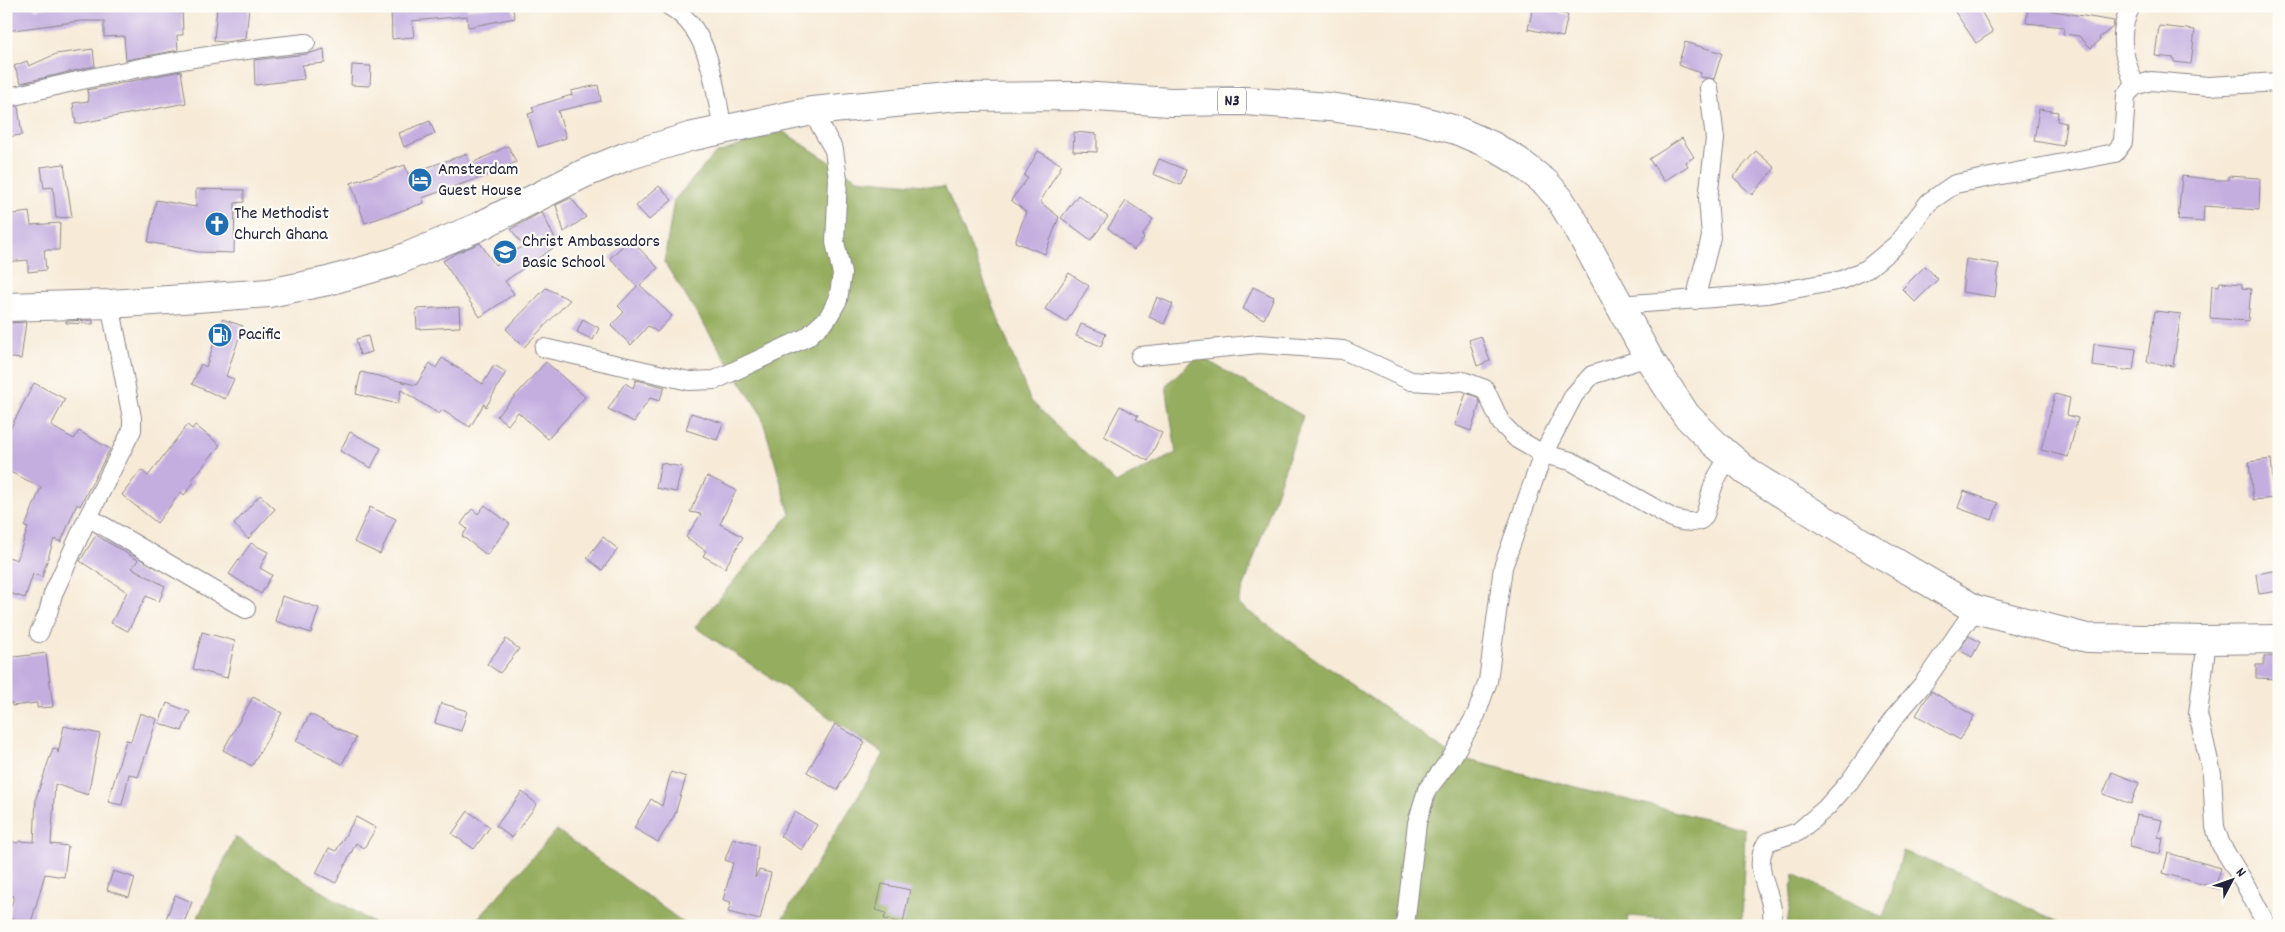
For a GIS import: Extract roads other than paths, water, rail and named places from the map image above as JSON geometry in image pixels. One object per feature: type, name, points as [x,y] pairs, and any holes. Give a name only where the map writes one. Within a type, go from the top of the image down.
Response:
[{"type":"main road","name":"N3","points":[[6,307],[110,304],[268,293],[328,281],[394,262],[478,227],[584,174],[627,156],[689,137],[812,111],[957,97],[1081,96],[1170,102],[1245,101],[1329,106],[1416,119],[1456,130],[1491,145],[1518,160],[1540,178],[1559,198],[1618,305],[1686,415],[1750,474],[1975,609],[2087,638],[2279,639]]},
{"type":"street","points":[[669,6],[684,17],[698,33],[706,49],[723,130]]},
{"type":"street","points":[[2131,6],[2124,20],[2123,54],[2135,86]]},
{"type":"street","points":[[6,98],[132,68],[236,50],[306,43]]},
{"type":"street","points":[[1618,305],[1767,294],[1842,280],[1867,270],[1896,245],[1929,202],[1955,184],[2115,153],[2123,142],[2126,95],[2135,86],[2151,81],[2208,86],[2278,82]]},
{"type":"street","points":[[1694,300],[1711,236],[1708,198],[1715,139],[1708,88]]},
{"type":"street","points":[[544,348],[689,381],[715,380],[807,337],[827,319],[838,300],[842,274],[835,242],[838,179],[834,150],[812,111]]},
{"type":"street","points":[[39,633],[48,613],[53,594],[88,517],[132,430],[132,418],[110,304]]},
{"type":"street","points":[[1140,356],[1259,344],[1343,350],[1411,380],[1441,383],[1463,381],[1485,390],[1501,423],[1517,439],[1544,454],[1571,461],[1674,518],[1690,523],[1698,522],[1707,512],[1713,487],[1729,456]]},
{"type":"street","points":[[1405,926],[1417,823],[1427,790],[1452,757],[1476,715],[1488,681],[1503,567],[1544,454],[1574,395],[1592,375],[1648,356]]},
{"type":"street","points":[[88,517],[246,609]]},
{"type":"street","points":[[1770,926],[1772,910],[1760,868],[1760,852],[1767,842],[1798,832],[1826,808],[1850,780],[1894,718],[1923,684],[1975,609]]},
{"type":"street","points":[[2208,640],[2198,714],[2212,774],[2215,826],[2220,845],[2244,882],[2267,926]]},
{"type":"place","name":"Amsterdam Guest House","points":[[420,180]]},
{"type":"place","name":"The Methodist Church Ghana","points":[[217,224]]},
{"type":"place","name":"Christ Ambassadors Basic School","points":[[505,252]]},
{"type":"place","name":"Pacific","points":[[220,335]]}]
